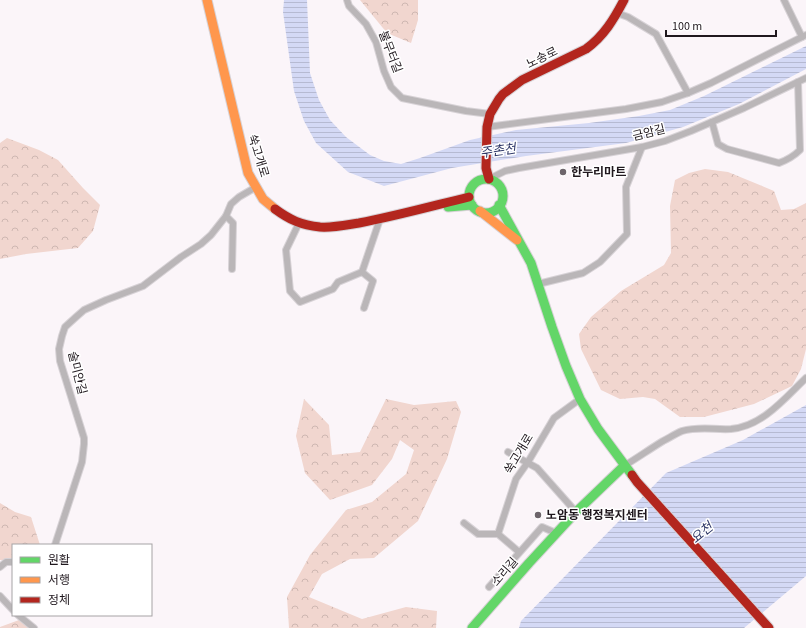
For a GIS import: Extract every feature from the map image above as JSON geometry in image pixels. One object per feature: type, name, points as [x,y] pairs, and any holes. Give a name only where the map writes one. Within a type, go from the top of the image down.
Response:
[{"type":"main road","name":"쑥고개로","points":[[207,0],[248,173],[263,199],[282,214],[299,223],[320,227],[333,227],[380,219],[424,208],[471,201]]},
{"type":"main road","name":"노송로","points":[[489,179],[486,168],[487,129],[490,114],[503,94],[522,80],[594,44],[603,35],[624,0]]},
{"type":"main road","points":[[480,212],[491,212],[496,209],[502,201],[499,185],[489,179],[483,179],[473,184],[470,189],[471,201],[476,209],[521,244]]},
{"type":"main road","points":[[499,205],[531,263],[566,366],[580,399],[598,430],[637,482],[769,628]]},
{"type":"main road","name":"소리길","points":[[472,628],[576,512],[624,466]]},
{"type":"street","name":"불무터길","points":[[348,0],[350,6],[366,24],[376,42],[384,71],[392,87],[402,98],[466,111],[490,114]]},
{"type":"street","points":[[487,129],[626,109],[662,102],[712,83],[804,36],[784,0]]},
{"type":"street","points":[[617,12],[656,34],[688,93]]},
{"type":"street","name":"금암길","points":[[489,179],[505,171],[642,147],[665,141],[744,108],[806,78]]},
{"type":"street","points":[[712,122],[718,144],[727,150],[779,163],[785,161],[800,150],[798,82]]},
{"type":"street","points":[[538,284],[583,273],[600,262],[627,234],[626,187],[642,147]]},
{"type":"street","name":"술미안길","points":[[55,544],[82,462],[84,444],[84,438],[60,362],[59,349],[65,327],[84,310],[143,286],[181,257],[201,244],[211,235],[226,216],[231,204],[239,197],[256,187]]},
{"type":"street","points":[[226,216],[233,223],[232,269]]},
{"type":"street","points":[[299,223],[286,250],[290,291],[300,302],[333,289],[338,282],[362,272],[380,219]]},
{"type":"street","points":[[362,272],[373,281],[364,308]]},
{"type":"street","points":[[624,466],[669,438],[682,432],[696,428],[731,429],[742,427],[754,422],[768,414],[806,378]]},
{"type":"street","name":"쑥고개로","points":[[498,534],[516,479],[554,418],[580,399]]},
{"type":"street","points":[[508,452],[537,468],[576,512]]},
{"type":"street","points":[[464,523],[478,534],[498,534]]},
{"type":"street","name":"소리길","points":[[489,587],[542,527],[556,534]]},
{"type":"street","name":"소리길","points":[[498,534],[520,552]]},
{"type":"street","points":[[0,567],[6,562],[12,562]]},
{"type":"street","points":[[0,596],[12,609]]},
{"type":"street","points":[[19,616],[34,628]]},
{"type":"green space","points":[[360,0],[418,0],[418,20],[411,43],[387,33]]},
{"type":"green space","points":[[7,138],[39,150],[58,160],[100,205],[93,231],[78,248],[26,254],[0,259],[0,143]]},
{"type":"green space","points":[[705,169],[728,172],[774,191],[781,210],[794,209],[806,203],[806,349],[801,369],[792,386],[754,404],[704,417],[680,417],[655,399],[643,397],[620,399],[601,390],[581,349],[579,334],[591,317],[621,291],[664,265],[671,253],[670,206],[675,180],[689,173]]},
{"type":"green space","points":[[304,399],[329,425],[332,455],[360,452],[386,399],[414,405],[456,401],[461,412],[447,459],[418,521],[374,558],[350,559],[322,574],[309,597],[362,619],[406,607],[437,611],[436,628],[289,628],[287,597],[310,555],[346,510],[372,502],[406,474],[414,450],[400,440],[392,459],[372,485],[330,500],[305,473],[296,436]]},
{"type":"green space","points":[[0,503],[15,512],[31,517],[40,544],[12,544],[12,561],[0,560]]},
{"type":"green space","points":[[19,620],[29,628],[0,628],[0,627]]},
{"type":"water","name":"주촌천","points":[[284,0],[307,0],[310,73],[319,100],[330,120],[346,137],[370,155],[384,161],[401,164],[470,140],[516,130],[589,123],[670,110],[704,96],[806,46],[806,69],[739,104],[683,127],[626,143],[526,156],[452,168],[384,186],[348,172],[316,143],[304,121],[294,91],[283,12]]},
{"type":"water","name":"요천","points":[[806,405],[806,576],[744,628],[519,628],[521,621],[666,473],[743,440]]},
{"type":"traffic: fast","points":[[486,179],[498,184],[503,196],[498,208],[486,213],[474,208],[469,196],[474,184],[486,179]]},
{"type":"traffic: fast","points":[[448,207],[472,205]]},
{"type":"traffic: fast","points":[[499,205],[531,263],[566,366],[580,399],[598,429],[632,475]]},
{"type":"traffic: fast","points":[[472,628],[576,512],[624,466]]},
{"type":"traffic: slow","points":[[207,0],[248,173],[263,199],[275,209]]},
{"type":"traffic: slow","points":[[480,211],[517,240]]},
{"type":"traffic: jam","points":[[489,179],[486,168],[487,127],[490,114],[499,99],[503,94],[522,80],[586,49],[598,39],[608,27],[624,0]]},
{"type":"traffic: jam","points":[[275,209],[291,219],[307,225],[330,227],[373,220],[469,197]]},
{"type":"traffic: jam","points":[[632,475],[769,628]]},
{"type":"place","name":"한누리마트","points":[[563,172]]},
{"type":"place","name":"노암동 행정복지센터","points":[[538,515]]}]
